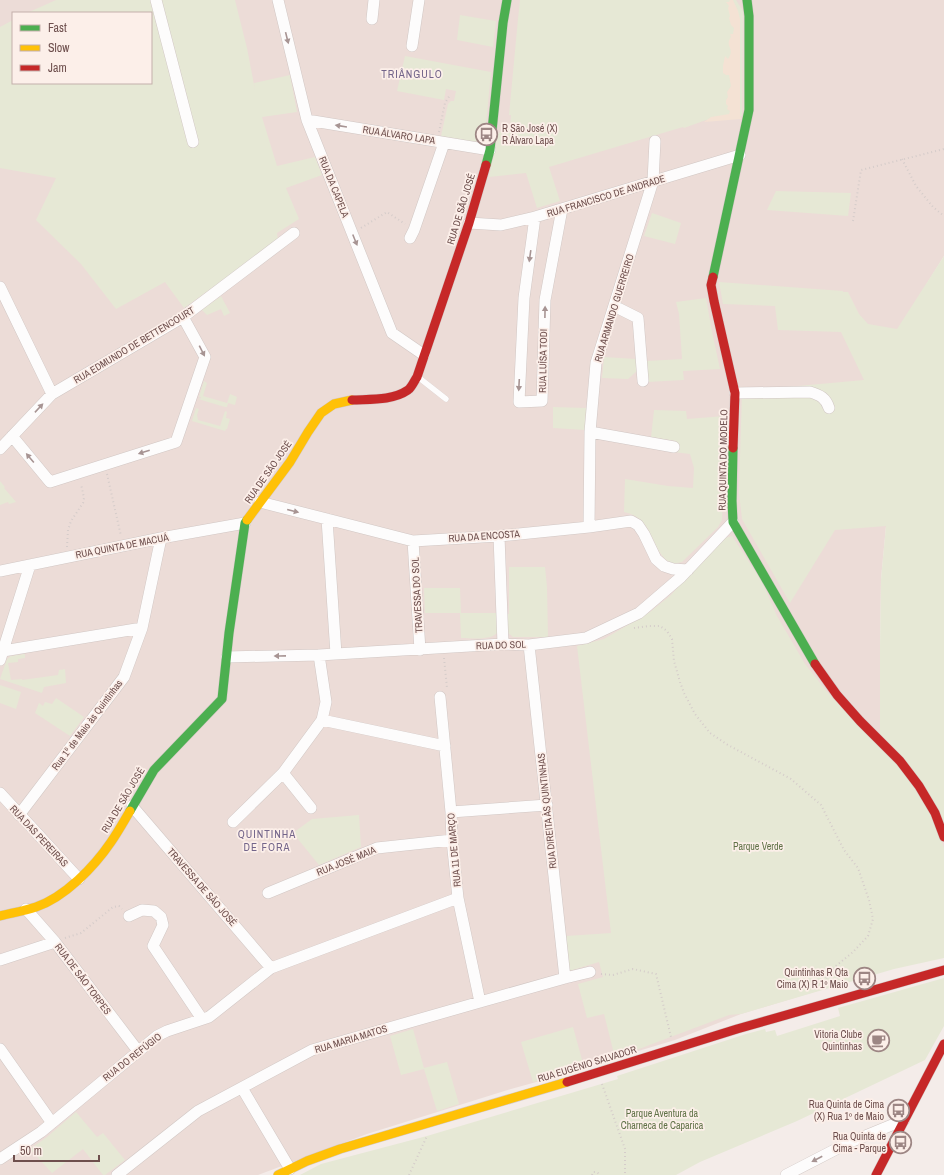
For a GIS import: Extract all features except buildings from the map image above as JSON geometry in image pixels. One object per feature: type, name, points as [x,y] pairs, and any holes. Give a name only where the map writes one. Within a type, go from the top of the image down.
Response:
[{"type":"street","points":[[156,0],[193,142]]},
{"type":"street","name":"RUA DA CAPELA","points":[[278,0],[307,120],[392,333],[424,355]]},
{"type":"street","points":[[372,19],[374,0]]},
{"type":"street","points":[[412,46],[419,0]]},
{"type":"street","name":"RUA DE SÃO JOSÉ","points":[[0,916],[47,902],[57,897],[79,879],[112,841],[154,770],[222,699],[245,523],[290,462],[321,413],[334,404],[348,400],[397,396],[409,389],[418,377],[424,355],[469,223],[490,150],[503,23],[507,0]]},
{"type":"street","name":"RUA QUINTA DO MODELO","points":[[741,0],[749,22]]},
{"type":"street","name":"RUA QUINTA DO MODELO","points":[[747,0],[749,22],[749,110],[711,285],[735,393],[732,502],[734,522],[756,564],[816,666],[837,695],[860,721],[900,761],[919,786],[936,813],[944,837]]},
{"type":"street","name":"RUA ÁLVARO LAPA","points":[[307,120],[490,150]]},
{"type":"street","name":"RUA ARMANDO GUERREIRO","points":[[589,527],[590,432],[596,363],[653,181],[655,141]]},
{"type":"street","points":[[412,234],[441,142]]},
{"type":"street","name":"RUA FRANCISCO DE ANDRADE","points":[[469,223],[501,225],[536,217],[740,155]]},
{"type":"street","name":"RUA LUÍSA TODI","points":[[536,217],[524,298],[519,402],[542,401],[545,300],[562,209]]},
{"type":"street","name":"RUA EDMUNDO DE BETTENCOURT","points":[[0,449],[52,394],[184,317],[294,233]]},
{"type":"street","points":[[0,287],[52,394]]},
{"type":"street","points":[[614,306],[638,318],[643,381]]},
{"type":"street","points":[[12,436],[50,482],[176,442],[205,357],[184,317]]},
{"type":"street","points":[[735,393],[810,392],[824,398],[827,402],[828,408]]},
{"type":"street","points":[[590,432],[674,447]]},
{"type":"street","name":"RUA DA ENCOSTA","points":[[260,502],[413,541],[499,536],[589,527],[631,521],[638,525],[656,559],[664,566],[673,569],[688,570]]},
{"type":"street","points":[[327,519],[336,654]]},
{"type":"street","name":"RUA DO SOL","points":[[227,657],[319,655],[503,644],[529,645],[586,638],[639,613],[688,570],[734,522]]},
{"type":"street","name":"RUA QUINTA DE MACUÁ","points":[[0,571],[161,538],[245,523]]},
{"type":"street","points":[[499,536],[503,644]]},
{"type":"street","name":"Rua 1º de Maio às Quintinhas","points":[[19,814],[124,677],[142,628],[161,538]]},
{"type":"street","name":"TRAVESSA DO SOL","points":[[413,541],[420,650]]},
{"type":"street","points":[[30,565],[2,656],[142,628]]},
{"type":"street","name":"RUA DIREITA ÀS QUINTINHAS","points":[[529,645],[565,978]]},
{"type":"street","points":[[233,822],[283,773],[322,720],[326,702],[319,655]]},
{"type":"street","name":"RUA 11 DE MARÇO","points":[[440,697],[458,898],[480,1002]]},
{"type":"street","points":[[322,720],[445,746]]},
{"type":"street","points":[[283,773],[311,808]]},
{"type":"street","name":"RUA DAS PEREIRAS","points":[[0,793],[79,879]]},
{"type":"street","points":[[451,812],[547,805]]},
{"type":"street","name":"TRAVESSA DE SÃO JOSÉ","points":[[132,806],[271,968]]},
{"type":"street","name":"RUA JOSÉ MAIA","points":[[268,893],[377,848],[452,840]]},
{"type":"street","name":"RUA DO REFÚGIO","points":[[0,1159],[52,1123],[157,1036],[214,1014],[271,968],[458,898]]},
{"type":"street","name":"RUA DE SÃO TORPES","points":[[26,909],[54,942],[138,1051]]},
{"type":"street","points":[[128,916],[142,910],[148,910],[154,911],[161,917],[163,925],[153,946],[202,1019]]},
{"type":"street","points":[[0,960],[54,942]]},
{"type":"street","name":"RUA EUGÉNIO SALVADOR","points":[[278,1175],[307,1161],[340,1149],[606,1070],[737,1028],[922,977],[943,965]]},
{"type":"street","name":"RUA MARIA MATOS","points":[[117,1175],[198,1111],[312,1050],[590,972]]},
{"type":"street","points":[[876,1175],[944,1044]]},
{"type":"street","points":[[0,1050],[52,1123]]},
{"type":"street","points":[[242,1088],[290,1169]]},
{"type":"street","points":[[786,1175],[848,1143],[904,1120]]},
{"type":"lane","points":[[418,377],[446,399]]},
{"type":"path","points":[[441,142],[445,103],[450,95]]},
{"type":"path","points":[[853,221],[861,170],[944,149]]},
{"type":"path","points":[[902,159],[916,186],[933,207],[944,216]]},
{"type":"path","points":[[360,229],[387,212],[412,234]]},
{"type":"path","points":[[107,470],[121,537]]},
{"type":"path","points":[[67,550],[68,530],[71,521],[84,498],[80,480]]},
{"type":"path","points":[[619,622],[621,627],[625,629],[660,626],[667,631],[672,639],[674,661],[680,682],[695,714],[710,733],[728,745],[790,779],[821,806],[844,850],[858,868],[869,900],[873,919],[868,936],[853,952],[831,970],[824,982],[824,988],[830,990],[834,1001]]},
{"type":"path","points":[[440,697],[448,697],[443,648]]},
{"type":"path","points":[[54,942],[81,934],[113,907],[119,906],[128,916]]},
{"type":"path","points":[[590,972],[613,975],[634,969],[656,974],[674,1048]]},
{"type":"path","points":[[602,1083],[625,1149],[625,1175]]},
{"type":"path","points":[[409,1175],[433,1121]]},
{"type":"path","points":[[592,1175],[593,1172],[600,1175]]},
{"type":"shaded area","points":[[0,0],[944,0],[944,256],[898,330],[886,526],[881,579],[880,735],[944,822],[944,956],[893,968],[741,1014],[675,1040],[367,1134],[258,1175],[0,1175]]},
{"type":"green space","points":[[56,0],[235,0],[247,48],[255,90],[254,83],[290,75],[297,112],[262,117],[277,166],[315,157],[322,175],[286,188],[299,219],[277,233],[278,241],[184,308],[165,282],[116,309],[81,264],[36,220],[56,178],[0,168],[0,27],[12,21],[12,84],[152,84],[152,12],[29,12]]},
{"type":"green space","points":[[520,0],[736,0],[743,11],[742,116],[706,120],[684,128],[683,127],[549,167],[560,201],[537,208],[526,173],[489,177],[498,134],[503,129],[510,129],[511,115],[509,115]]},
{"type":"green space","points":[[460,15],[496,21],[493,47],[457,40]]},
{"type":"green space","points":[[405,56],[491,72],[485,134],[482,138],[474,142],[441,136],[448,104],[451,101],[454,101],[456,91],[446,89],[444,100],[397,91]]},
{"type":"green space","points":[[776,191],[851,193],[848,216],[767,210]]},
{"type":"green space","points":[[652,213],[681,223],[675,244],[644,236]]},
{"type":"green space","points":[[944,256],[944,823],[880,735],[881,579],[886,526],[835,530],[790,603],[742,519],[739,493],[742,391],[864,380],[841,332],[778,330],[775,306],[723,304],[719,282],[848,292],[859,314],[868,324],[897,329]]},
{"type":"green space","points":[[221,296],[230,313],[224,316],[221,309],[207,315],[202,310]]},
{"type":"green space","points":[[706,298],[720,369],[683,371],[684,380],[648,382],[646,361],[682,359],[679,314],[676,302]]},
{"type":"green space","points":[[604,357],[636,359],[637,371],[628,379],[602,378]]},
{"type":"green space","points":[[204,381],[207,383],[203,396],[227,403],[230,394],[237,397],[235,405],[228,403],[227,407],[225,407],[198,399],[201,398],[199,397]]},
{"type":"green space","points":[[553,407],[586,408],[585,430],[553,428]]},
{"type":"green space","points":[[196,408],[199,409],[197,415],[198,420],[220,426],[225,411],[227,412],[226,418],[230,419],[227,429],[225,431],[192,421]]},
{"type":"green space","points":[[654,410],[686,411],[687,419],[725,416],[722,520],[718,527],[682,562],[673,564],[665,559],[648,529],[642,522],[635,516],[624,512],[625,479],[668,486],[693,488],[694,468],[690,454],[674,452],[676,441],[651,437]]},
{"type":"green space","points":[[0,481],[16,502],[9,504],[8,502],[0,505]]},
{"type":"green space","name":"Parque Verde","points":[[732,536],[762,582],[777,616],[805,664],[827,692],[897,762],[933,817],[944,848],[944,958],[894,969],[741,1014],[729,1015],[615,1058],[604,1014],[587,1018],[578,984],[603,977],[599,962],[569,971],[566,936],[611,933],[577,646],[604,639],[650,612],[671,595],[708,557],[718,543],[725,538]]},
{"type":"green space","points":[[509,567],[545,567],[548,637],[513,637],[507,632],[506,614],[509,614]]},
{"type":"green space","points":[[424,588],[460,588],[461,613],[497,613],[498,632],[491,637],[486,638],[461,638],[460,613],[425,613]]},
{"type":"green space","points":[[25,654],[25,658],[18,659],[18,662],[8,663],[11,680],[58,675],[59,670],[65,669],[66,683],[44,687],[42,693],[0,679],[7,659],[11,656]]},
{"type":"green space","points":[[0,685],[21,692],[16,709],[0,703]]},
{"type":"green space","points":[[56,698],[84,717],[70,736],[35,713],[39,703],[43,706],[45,702],[52,704]]},
{"type":"green space","points":[[359,815],[361,847],[319,865],[293,833],[312,819]]},
{"type":"green space","name":"Parque Aventura da Charneca de Caparica","points":[[944,978],[944,1026],[925,1060],[797,1121],[700,1162],[676,1175],[300,1175],[321,1164],[427,1136],[618,1079],[617,1076],[746,1034],[765,1029],[766,1032],[775,1030],[777,1036],[840,1016],[838,1008]]},
{"type":"green space","points":[[573,1027],[584,1067],[533,1082],[521,1042]]},
{"type":"green space","points":[[413,1029],[424,1068],[447,1062],[459,1104],[437,1111],[424,1069],[401,1075],[390,1036]]},
{"type":"green space","points":[[76,1112],[97,1137],[103,1133],[125,1160],[105,1175],[103,1175],[83,1149],[52,1173],[30,1149],[47,1137]]},
{"type":"sand","points":[[730,0],[733,0],[740,19],[741,119],[704,122],[711,117],[729,114],[730,111],[727,109],[728,106],[726,104],[726,100],[728,97],[727,92],[731,86],[729,75],[723,73],[723,66],[725,56],[728,59],[731,52],[729,40],[731,37],[730,34],[733,34],[734,28],[731,25],[729,18],[729,6],[726,2],[729,2]]},
{"type":"traffic: fast","points":[[486,165],[490,150],[503,23],[507,0]]},
{"type":"traffic: fast","points":[[713,277],[749,110],[749,16],[747,0]]},
{"type":"traffic: fast","points":[[733,448],[733,522],[815,664]]},
{"type":"traffic: fast","points":[[130,811],[154,770],[222,699],[229,633],[245,523],[247,520]]},
{"type":"traffic: slow","points":[[247,520],[290,462],[321,413],[334,404],[352,400]]},
{"type":"traffic: slow","points":[[0,916],[36,907],[68,889],[104,852],[130,811]]},
{"type":"traffic: slow","points":[[278,1175],[307,1161],[340,1149],[567,1082]]},
{"type":"traffic: jam","points":[[352,400],[388,398],[402,394],[412,386],[417,377],[469,223],[486,165]]},
{"type":"traffic: jam","points":[[713,277],[711,285],[714,301],[735,393],[733,448]]},
{"type":"traffic: jam","points":[[815,664],[837,695],[860,721],[900,761],[919,786],[935,813],[944,837]]},
{"type":"traffic: jam","points":[[567,1082],[737,1029],[944,970]]},
{"type":"traffic: jam","points":[[876,1175],[944,1044]]},
{"type":"place","name":"R São José (X) R Álvaro Lapa","points":[[487,134]]},
{"type":"place","name":"Quintinhas R Qta Cima (X) R 1º Maio","points":[[864,978]]},
{"type":"place","name":"Vitoria Clube Quintinhas","points":[[878,1040]]},
{"type":"place","name":"Rua Quinta de Cima (X) Rua 1º de Maio","points":[[899,1110]]},
{"type":"place","name":"Rua Quinta de Cima - Parque","points":[[901,1142]]},
{"type":"district","name":"TRIÂNGULO","points":[[412,74]]},
{"type":"district","name":"QUINTINHA DE FORA","points":[[267,840]]}]
